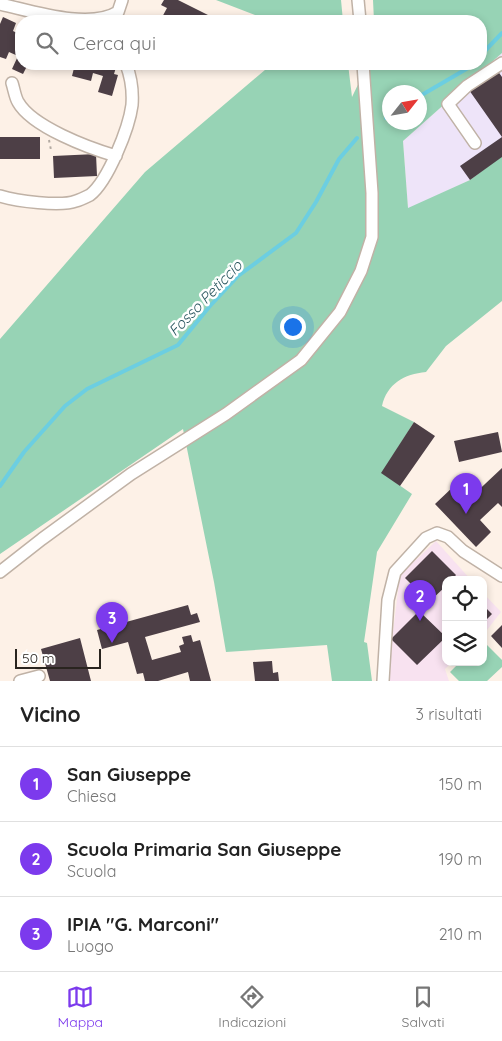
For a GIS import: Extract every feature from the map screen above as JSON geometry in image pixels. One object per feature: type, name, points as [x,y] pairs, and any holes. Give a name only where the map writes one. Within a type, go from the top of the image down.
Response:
[{"type":"street","points":[[114,15],[118,12],[122,0]]},
{"type":"street","points":[[358,0],[359,15]]},
{"type":"street","points":[[0,4],[52,15]]},
{"type":"street","points":[[475,143],[448,104],[467,86],[502,63]]},
{"type":"street","points":[[0,196],[24,202],[74,202],[90,194],[101,181],[116,156],[132,106],[131,79],[128,70]]},
{"type":"street","points":[[0,572],[131,474],[226,414],[301,360],[340,312],[362,271],[372,237],[372,193],[363,70]]},
{"type":"street","points":[[12,84],[18,102],[29,115],[84,146],[116,156]]},
{"type":"street","points":[[383,681],[388,600],[395,572],[426,538],[436,533],[448,537],[463,551],[502,576]]},
{"type":"street","points":[[20,681],[39,676]]},
{"type":"shaded area","points":[[502,53],[502,157],[470,180],[408,209],[403,141],[415,130],[427,130],[427,120],[483,70],[487,70],[487,66]]},
{"type":"shaded area","points":[[436,541],[467,576],[442,576],[442,666],[448,666],[445,669],[449,681],[387,681],[400,575]]},
{"type":"shaded area","points":[[487,597],[501,612],[487,630]]},
{"type":"green space","points":[[216,0],[341,0],[342,15],[255,15]]},
{"type":"green space","points":[[373,0],[502,0],[502,53],[487,66],[487,15],[374,15]]},
{"type":"green space","points":[[265,70],[349,70],[352,97],[365,70],[483,70],[427,120],[427,85],[382,85],[382,130],[415,130],[403,141],[408,208],[470,180],[502,156],[502,301],[446,346],[426,372],[411,375],[392,386],[384,398],[382,406],[414,422],[382,473],[412,494],[377,552],[364,642],[367,643],[372,681],[332,681],[327,645],[226,652],[183,429],[0,554],[0,339],[145,172]]},
{"type":"green space","points":[[487,645],[502,660],[502,667],[487,681],[459,681],[450,672],[456,666],[487,666]]},
{"type":"building","points":[[164,0],[178,0],[208,15],[163,15],[167,8],[161,5]]},
{"type":"building","points":[[3,17],[15,23],[13,31],[15,32],[15,55],[9,52],[6,59],[0,57],[0,24]]},
{"type":"building","points":[[15,62],[15,70],[25,70],[23,74],[12,69]]},
{"type":"building","points":[[74,70],[115,70],[114,74],[118,75],[112,96],[98,92],[103,76],[93,73],[91,81],[72,76]]},
{"type":"building","points":[[497,70],[502,77],[502,137],[469,90]]},
{"type":"building","points":[[0,137],[40,137],[40,159],[0,159]]},
{"type":"building","points":[[502,137],[502,157],[470,180],[460,166]]},
{"type":"building","points":[[96,154],[97,176],[54,178],[53,156]]},
{"type":"building","points":[[414,422],[435,436],[400,486],[381,473]]},
{"type":"building","points":[[498,432],[502,452],[459,462],[454,441]]},
{"type":"building","points":[[502,468],[502,507],[498,503],[480,520],[491,532],[476,547],[435,504],[454,486],[468,500]]},
{"type":"building","points":[[432,551],[456,575],[442,576],[442,590],[429,602],[405,578]]},
{"type":"building","points":[[188,605],[191,615],[197,613],[200,622],[145,637],[152,660],[181,652],[179,646],[184,644],[182,637],[191,635],[193,642],[200,640],[211,681],[190,681],[188,672],[158,681],[145,681],[143,673],[137,674],[128,642],[102,649],[97,630]]},
{"type":"building","points":[[487,609],[492,614],[487,619]]},
{"type":"building","points":[[419,611],[442,633],[442,641],[417,665],[391,639]]},
{"type":"building","points":[[502,625],[502,648],[491,636]]},
{"type":"building","points":[[80,638],[91,681],[50,681],[41,649]]},
{"type":"building","points":[[272,661],[273,673],[278,672],[279,681],[255,681],[253,662]]},
{"type":"waterway","name":"Fosso Peticcio","points":[[487,49],[502,33]]},
{"type":"waterway","name":"Fosso Peticcio","points":[[427,92],[465,70]]},
{"type":"waterway","name":"Fosso Peticcio","points":[[0,486],[24,452],[65,406],[87,389],[178,345],[238,276],[296,233],[316,202],[339,159],[357,138]]},
{"type":"place","name":"San Giuseppe","points":[[466,514]]},
{"type":"place","name":"Scuola Primaria San Giuseppe","points":[[420,621]]},
{"type":"place","name":"IPIA \"G. Marconi\"","points":[[112,643]]}]
